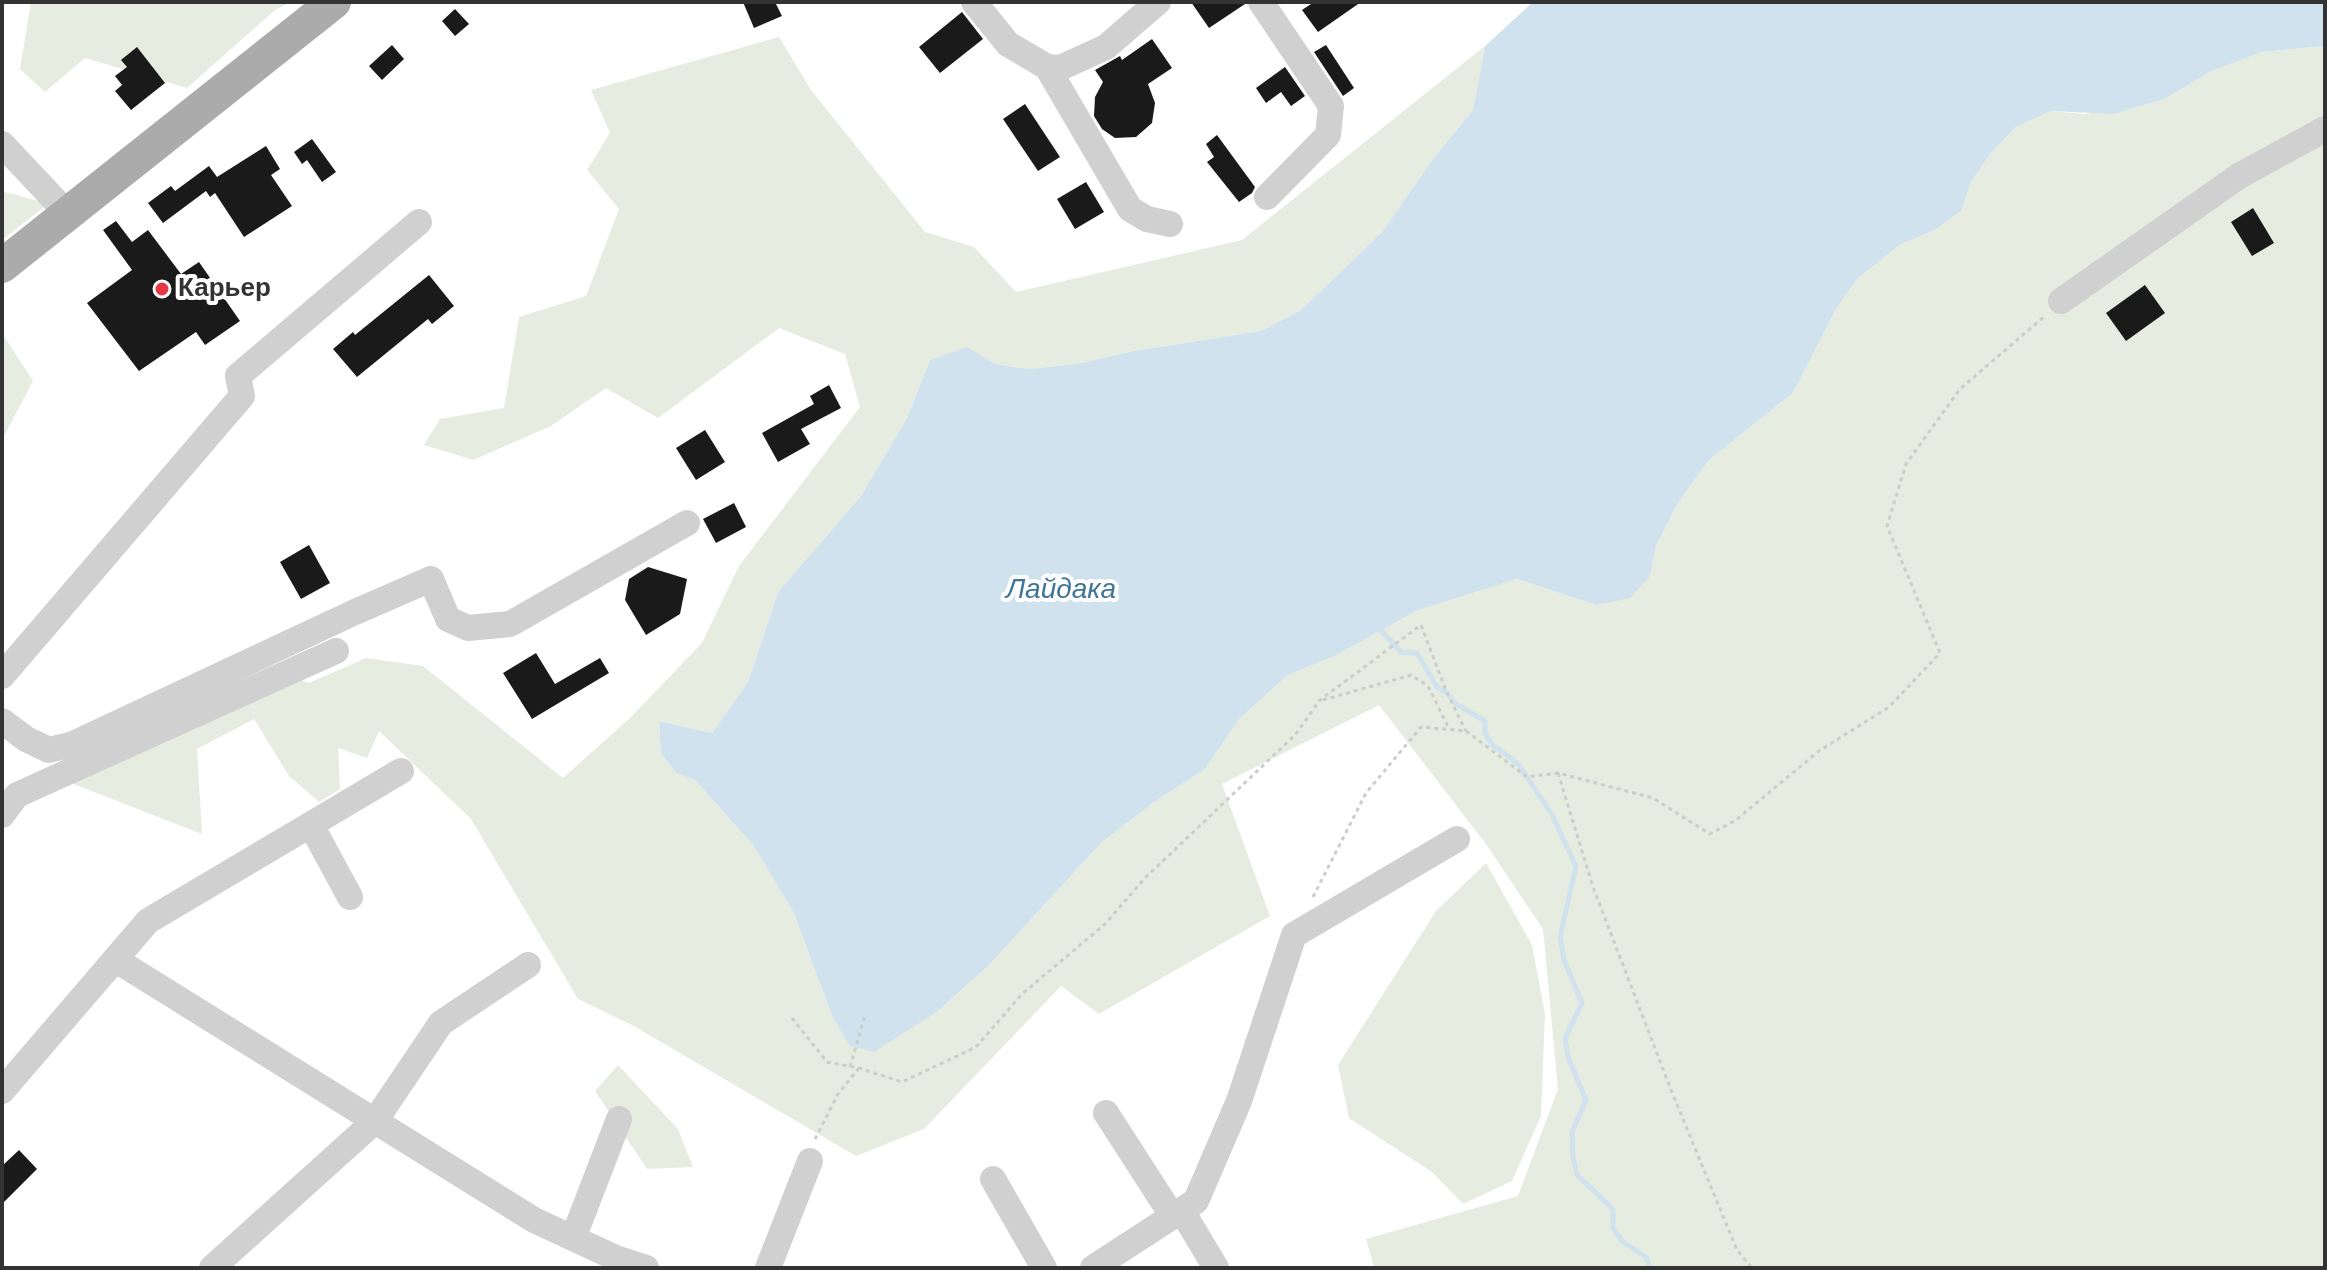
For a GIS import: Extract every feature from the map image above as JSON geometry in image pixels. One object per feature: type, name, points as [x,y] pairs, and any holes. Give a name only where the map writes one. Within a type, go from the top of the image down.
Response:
[{"type":"main road","points":[[2,266],[334,2]]},
{"type":"street","points":[[974,2],[1008,44],[1047,67],[1060,68],[1106,47],[1158,2]]},
{"type":"street","points":[[1261,2],[1331,106],[1328,135],[1267,197]]},
{"type":"street","points":[[1047,67],[1130,209],[1147,219],[1170,224]]},
{"type":"street","points":[[2061,301],[2239,176],[2325,129]]},
{"type":"street","points":[[2,144],[67,213]]},
{"type":"street","points":[[2,676],[242,396],[238,376],[419,222]]},
{"type":"street","points":[[2,721],[26,739],[49,750],[73,744],[431,579],[448,619],[468,628],[510,624],[687,523]]},
{"type":"street","points":[[2,815],[17,795],[336,651]]},
{"type":"street","points":[[2,1091],[148,921],[401,771]]},
{"type":"street","points":[[311,825],[350,897]]},
{"type":"street","points":[[1093,1268],[1196,1201],[1239,1101],[1294,935],[1457,839]]},
{"type":"street","points":[[116,960],[534,1220],[574,1236],[616,1263],[646,1268]]},
{"type":"street","points":[[212,1268],[375,1121],[441,1023],[528,965]]},
{"type":"street","points":[[1106,1113],[1216,1268]]},
{"type":"street","points":[[574,1236],[619,1119]]},
{"type":"street","points":[[768,1268],[810,1161]]},
{"type":"street","points":[[993,1179],[1044,1268]]},
{"type":"path","points":[[792,1018],[827,1062],[859,1068],[902,1082],[976,1047],[1022,994],[1105,924],[1145,878],[1295,735],[1320,700],[1421,625],[1447,693],[1466,731],[1527,777],[1558,773],[1653,798],[1710,834],[1736,820],[1819,751],[1889,707],[1940,653],[1887,526],[1906,464],[1960,389],[2061,301]]},
{"type":"path","points":[[1320,700],[1411,675],[1428,686],[1449,729]]},
{"type":"path","points":[[1294,935],[1366,793],[1421,727],[1466,731]]},
{"type":"path","points":[[1558,773],[1593,887],[1671,1090],[1737,1250],[1752,1268]]},
{"type":"path","points":[[850,1067],[865,1015]]},
{"type":"path","points":[[810,1161],[817,1133],[838,1094],[859,1068]]},
{"type":"shaded area","points":[[31,2],[291,2],[275,10],[187,88],[85,58],[45,92],[20,69]]},
{"type":"shaded area","points":[[779,37],[811,90],[925,232],[974,247],[1016,292],[1242,240],[1485,46],[1473,110],[1433,159],[1382,232],[1301,310],[1261,331],[1134,351],[1076,364],[1029,369],[995,364],[967,348],[930,360],[907,418],[861,496],[778,592],[748,682],[712,733],[659,721],[661,753],[676,773],[695,780],[753,845],[794,913],[832,1016],[938,1011],[989,965],[1102,842],[1205,769],[1240,718],[1288,675],[1335,656],[1416,611],[1517,579],[1596,605],[1650,576],[1656,546],[1678,503],[1709,460],[1793,393],[1836,309],[1857,279],[1901,244],[1935,230],[1961,211],[1971,182],[1991,153],[2016,127],[2051,111],[2085,114],[2166,98],[2212,71],[2262,52],[2325,46],[2325,1268],[1374,1268],[1366,1239],[1518,1196],[1558,1089],[1543,929],[1486,844],[1379,705],[1222,784],[1270,916],[1099,1014],[1061,986],[924,1129],[856,1156],[632,1025],[578,999],[471,819],[379,731],[367,758],[338,748],[340,789],[319,802],[289,776],[254,719],[197,749],[202,834],[71,783],[281,673],[309,683],[366,658],[423,666],[563,778],[630,718],[702,643],[739,566],[860,407],[845,354],[779,328],[658,418],[606,388],[551,426],[473,460],[424,445],[440,419],[504,408],[519,317],[586,296],[619,209],[587,170],[610,133],[591,90]]},
{"type":"shaded area","points":[[2,191],[48,204],[2,240]]},
{"type":"shaded area","points":[[2,333],[33,381],[2,440]]},
{"type":"shaded area","points":[[1486,863],[1532,945],[1545,1014],[1541,1116],[1512,1181],[1463,1204],[1432,1172],[1349,1118],[1338,1065],[1436,911]]},
{"type":"shaded area","points":[[618,1065],[678,1129],[693,1167],[647,1169],[595,1091]]},
{"type":"water","name":"Лайдака","points":[[1533,2],[2325,2],[2325,46],[2262,52],[2212,71],[2166,98],[2114,114],[2051,111],[2016,127],[1991,153],[1971,182],[1961,211],[1935,230],[1901,244],[1857,279],[1836,309],[1793,393],[1709,460],[1678,503],[1656,546],[1650,576],[1630,598],[1596,605],[1517,579],[1416,611],[1335,656],[1288,675],[1240,718],[1205,769],[1102,842],[989,965],[938,1011],[874,1052],[850,1046],[832,1016],[794,913],[753,845],[695,780],[676,773],[661,753],[659,721],[712,733],[748,682],[778,592],[861,496],[907,418],[930,360],[967,347],[995,364],[1029,369],[1076,364],[1134,351],[1261,331],[1301,310],[1382,232],[1433,159],[1473,110],[1485,46]]},
{"type":"building","points":[[743,2],[775,2],[782,16],[754,28]]},
{"type":"building","points":[[1191,2],[1245,2],[1245,4],[1209,28]]},
{"type":"building","points":[[1314,2],[1361,2],[1318,32],[1302,10]]},
{"type":"building","points":[[455,9],[469,24],[455,36],[442,21]]},
{"type":"building","points":[[962,12],[983,39],[940,73],[919,47]]},
{"type":"building","points":[[1152,39],[1172,68],[1148,84],[1155,103],[1152,123],[1136,137],[1115,138],[1102,129],[1094,116],[1095,97],[1103,82],[1095,70],[1120,56],[1122,60]]},
{"type":"building","points":[[392,45],[404,59],[382,80],[369,66]]},
{"type":"building","points":[[1326,45],[1354,88],[1343,96],[1314,52]]},
{"type":"building","points":[[137,47],[165,83],[131,110],[115,91],[122,85],[115,76],[127,67],[121,60]]},
{"type":"building","points":[[1285,67],[1305,96],[1291,106],[1281,92],[1266,103],[1256,88]]},
{"type":"building","points":[[1025,104],[1060,157],[1038,171],[1003,119]]},
{"type":"building","points":[[1217,135],[1255,187],[1239,202],[1207,162],[1214,157],[1206,144]]},
{"type":"building","points":[[312,139],[336,172],[322,182],[307,160],[302,164],[294,152]]},
{"type":"building","points":[[266,146],[280,169],[271,175],[292,206],[244,237],[215,193],[210,197],[206,191],[163,223],[148,203],[171,186],[175,191],[209,166],[217,177]]},
{"type":"building","points":[[1086,182],[1104,212],[1075,229],[1057,199]]},
{"type":"building","points":[[2253,208],[2274,243],[2252,256],[2231,222]]},
{"type":"building","name":"Карьер","points":[[116,221],[132,242],[148,230],[181,274],[199,262],[240,321],[205,345],[196,332],[139,371],[87,303],[132,270],[103,230]]},
{"type":"building","points":[[429,275],[454,306],[432,324],[428,319],[357,377],[333,349]]},
{"type":"building","points":[[2145,285],[2165,313],[2126,341],[2106,313]]},
{"type":"building","points":[[829,385],[841,408],[801,429],[810,444],[778,462],[762,433],[814,404],[810,396]]},
{"type":"building","points":[[705,430],[725,462],[696,480],[676,448]]},
{"type":"building","points":[[734,503],[746,527],[716,543],[703,519]]},
{"type":"building","points":[[309,545],[330,583],[301,599],[280,562]]},
{"type":"building","points":[[648,567],[687,579],[680,614],[646,635],[625,600],[629,579]]},
{"type":"building","points":[[536,653],[555,684],[600,658],[609,673],[532,719],[503,673]]},
{"type":"building","points":[[19,1150],[37,1169],[2,1204],[2,1166]]},
{"type":"waterway","points":[[1381,630],[1401,652],[1417,653],[1437,687],[1456,704],[1485,721],[1485,734],[1493,745],[1518,764],[1527,777],[1552,815],[1576,866],[1560,937],[1564,960],[1582,1003],[1565,1038],[1568,1057],[1586,1100],[1572,1132],[1573,1157],[1577,1175],[1613,1209],[1613,1228],[1623,1242],[1646,1257],[1650,1268]]},
{"type":"place","name":"Карьер","points":[[162,289]]}]
